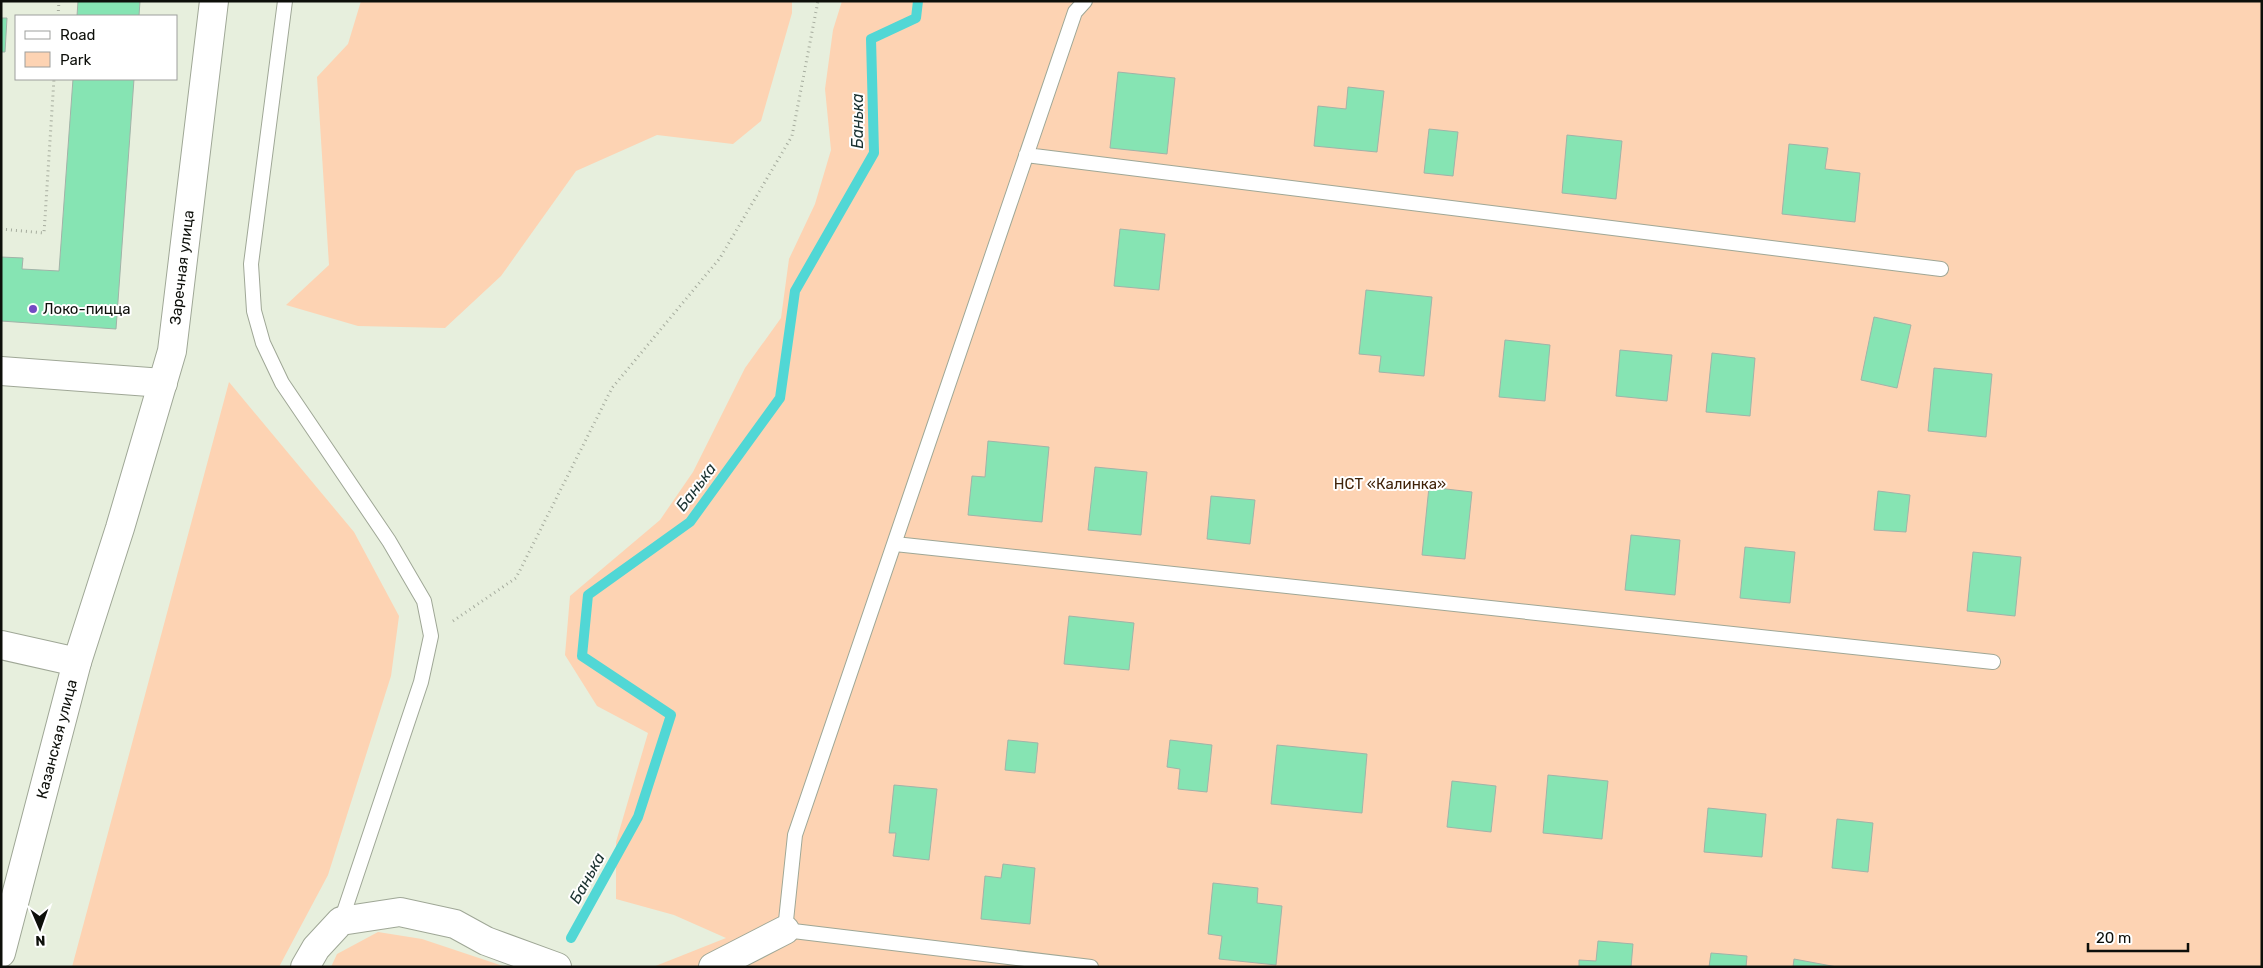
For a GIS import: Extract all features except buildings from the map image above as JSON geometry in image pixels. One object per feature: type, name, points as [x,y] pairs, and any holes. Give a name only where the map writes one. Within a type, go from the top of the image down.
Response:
[{"type":"street","name":"Заречная улица","points":[[120,528],[172,351],[214,1]]},
{"type":"street","points":[[1,371],[163,383]]},
{"type":"street","name":"Казанская улица","points":[[1,953],[77,662],[120,528]]},
{"type":"street","points":[[1,645],[77,662]]},
{"type":"street","points":[[306,967],[316,948],[341,920],[400,912],[455,924],[486,941],[557,967]]},
{"type":"street","points":[[713,967],[785,930]]},
{"type":"lane","points":[[285,1],[251,264],[254,311],[263,344],[282,383],[389,541],[424,601],[431,636],[421,682],[341,920]]},
{"type":"lane","points":[[1086,1],[1075,12],[795,835],[785,930],[1091,967]]},
{"type":"lane","points":[[1026,154],[1941,269]]},
{"type":"lane","points":[[895,544],[1992,662]]},
{"type":"path","points":[[58,15],[59,1]]},
{"type":"path","points":[[431,636],[516,578],[612,388],[720,258],[792,136],[818,1]]},
{"type":"path","points":[[1,229],[44,233],[54,80]]},
{"type":"green space","points":[[361,1],[792,1],[792,13],[761,121],[733,144],[657,135],[576,171],[501,276],[445,328],[358,326],[286,305],[329,265],[317,77],[348,44]]},
{"type":"green space","name":"НСТ «Калинка»","points":[[842,1],[2262,1],[2262,967],[653,967],[726,938],[674,915],[616,899],[616,842],[648,733],[597,706],[565,655],[570,596],[660,520],[693,472],[745,368],[781,318],[789,259],[815,204],[831,150],[825,89],[833,30]]},
{"type":"green space","points":[[229,382],[354,532],[399,616],[391,676],[328,875],[279,967],[72,967]]},
{"type":"green space","points":[[378,932],[422,939],[506,967],[331,967],[337,954]]},
{"type":"waterway","name":"Банька","points":[[571,938],[638,817],[671,715],[582,656],[588,595],[690,522],[780,398],[795,291],[874,153],[871,39],[916,18],[918,1]]},
{"type":"place","name":"Локо-пицца","points":[[33,309]]}]
